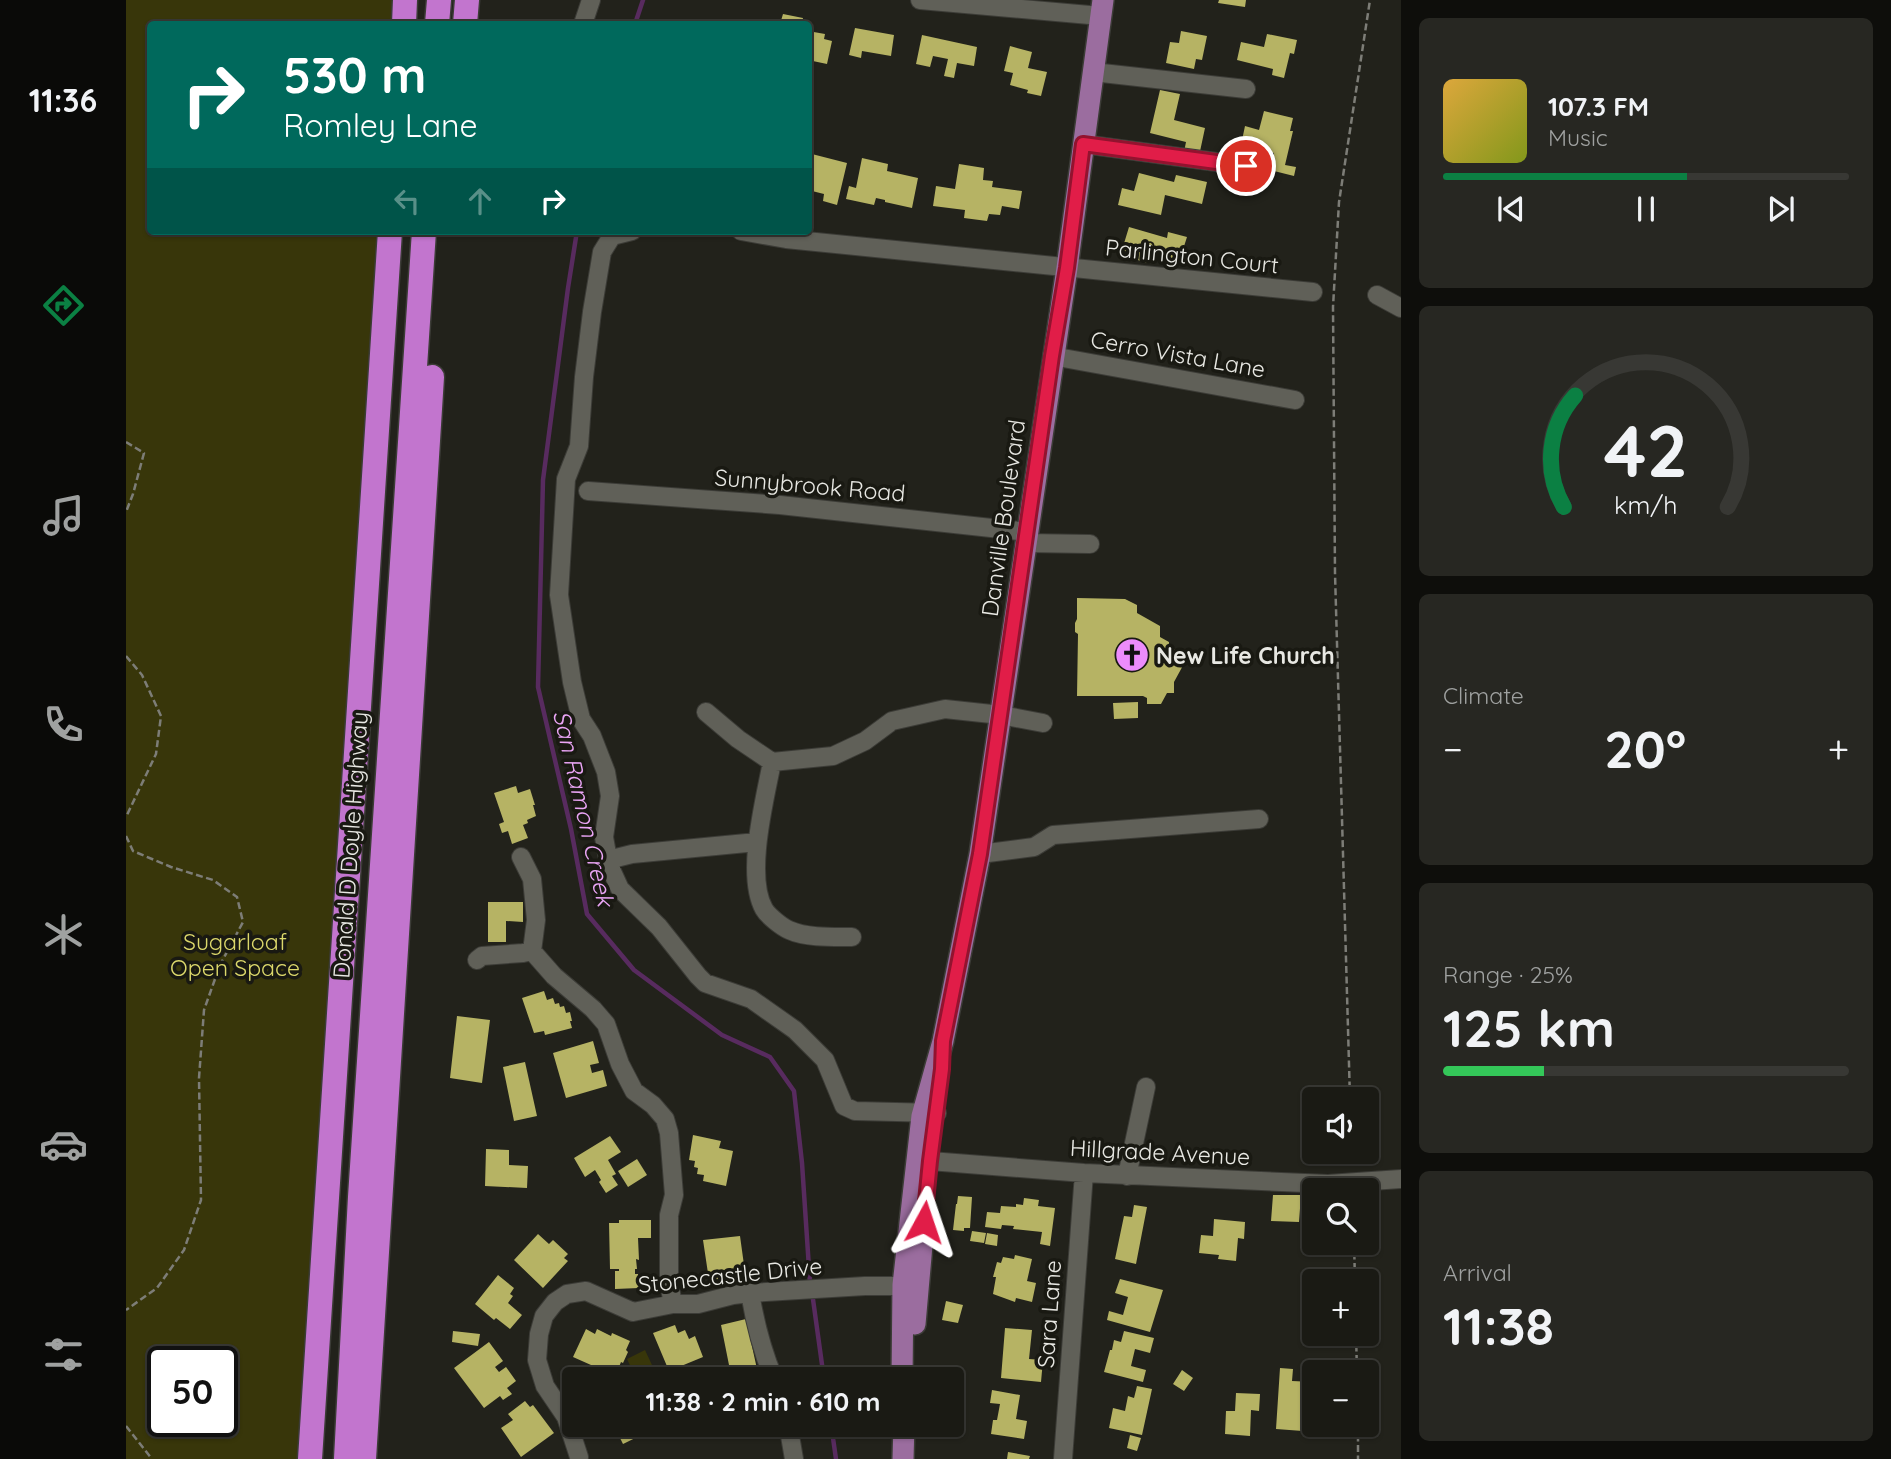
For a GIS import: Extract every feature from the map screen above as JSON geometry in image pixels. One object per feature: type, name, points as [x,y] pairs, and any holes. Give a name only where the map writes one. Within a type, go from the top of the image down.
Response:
[{"type":"highway","points":[[404,21],[405,0]]},
{"type":"highway","points":[[437,21],[439,0]]},
{"type":"highway","points":[[453,21],[455,0]]},
{"type":"highway","points":[[465,21],[467,0]]},
{"type":"highway","name":"Donald D Doyle Highway","points":[[310,1459],[390,235]]},
{"type":"highway","points":[[346,1459],[360,1197],[424,235]]},
{"type":"highway","points":[[363,1459],[441,235]]},
{"type":"main road","name":"Danville Boulevard","points":[[903,1367],[930,1112],[980,854],[1067,268],[1102,8]]},
{"type":"main road","name":"Danville Boulevard","points":[[910,1367],[911,1286]]},
{"type":"main road","points":[[902,1459],[903,1437]]},
{"type":"street","points":[[584,21],[591,0]]},
{"type":"street","points":[[920,0],[1102,8]]},
{"type":"street","points":[[1093,72],[1246,89]]},
{"type":"street","points":[[1083,144],[1246,166]]},
{"type":"street","points":[[616,235],[612,236],[602,252],[592,312],[579,446],[566,479],[559,595],[572,682],[581,719],[592,736],[606,772],[610,796],[604,837],[609,866],[620,889],[659,927],[705,983],[751,999],[795,1030],[825,1060],[844,1106],[855,1111],[930,1112]]},
{"type":"street","name":"Parlington Court","points":[[764,235],[1313,292]]},
{"type":"street","points":[[1377,295],[1401,308]]},
{"type":"street","name":"Cerro Vista Lane","points":[[1052,356],[1295,400]]},
{"type":"street","name":"Sunnybrook Road","points":[[588,491],[780,505],[1090,544]]},
{"type":"street","points":[[706,712],[738,739],[772,762],[833,756],[865,741],[892,721],[945,709],[1043,723]]},
{"type":"street","points":[[772,762],[757,842],[758,889],[765,911],[788,930],[818,936],[852,937]]},
{"type":"street","points":[[980,854],[1034,848],[1053,835],[1259,819]]},
{"type":"street","points":[[608,860],[632,853],[757,842]]},
{"type":"street","points":[[521,857],[532,879],[536,920],[532,951],[554,976],[593,1009],[606,1024],[620,1064],[634,1091],[653,1105],[664,1119],[669,1133],[674,1195],[669,1216],[668,1283],[673,1304]]},
{"type":"street","points":[[477,960],[482,956],[532,951]]},
{"type":"street","points":[[1127,1175],[1146,1087]]},
{"type":"street","name":"Hillgrade Avenue","points":[[923,1161],[1084,1173],[1328,1184],[1401,1179]]},
{"type":"street","name":"Sara Lane","points":[[1063,1459],[1084,1173]]},
{"type":"street","name":"Stonecastle Drive","points":[[579,1457],[566,1417],[545,1386],[537,1360],[539,1334],[544,1316],[555,1302],[567,1294],[586,1292],[633,1312],[673,1304],[698,1304],[750,1293],[911,1286]]},
{"type":"street","points":[[750,1293],[769,1367]]},
{"type":"street","points":[[790,1437],[794,1459]]},
{"type":"path","points":[[1350,1087],[1335,573],[1333,307],[1339,202],[1370,0]]},
{"type":"path","points":[[126,442],[144,453],[126,512]]},
{"type":"path","points":[[126,656],[142,675],[161,716],[156,754],[126,817]]},
{"type":"path","points":[[126,836],[132,851],[170,867],[213,880],[237,897],[243,922],[220,965],[204,1010],[198,1078],[201,1200],[184,1250],[157,1288],[126,1310]]},
{"type":"path","points":[[126,1426],[152,1459]]},
{"type":"path","points":[[1358,1437],[1358,1459]]},
{"type":"green space","name":"Sugarloaf Open Space","points":[[126,0],[405,0],[404,21],[147,21],[147,235],[390,235],[310,1459],[126,1459]]},
{"type":"green space","points":[[645,1350],[652,1365],[631,1367],[627,1359]]},
{"type":"building","points":[[1219,0],[1246,0],[1245,7],[1218,3]]},
{"type":"building","points":[[783,14],[803,18],[802,21],[781,21]]},
{"type":"building","points":[[855,28],[894,35],[891,56],[862,51],[861,58],[849,55]]},
{"type":"building","points":[[1181,31],[1207,36],[1202,60],[1196,59],[1194,69],[1166,63],[1170,42],[1179,43]]},
{"type":"building","points":[[812,32],[825,34],[824,39],[832,41],[827,64],[812,61]]},
{"type":"building","points":[[1267,34],[1297,40],[1294,54],[1290,53],[1284,78],[1272,75],[1273,69],[1237,60],[1241,42],[1264,47]]},
{"type":"building","points":[[922,35],[977,47],[974,66],[957,63],[954,78],[944,76],[948,59],[933,56],[930,67],[916,64]]},
{"type":"building","points":[[1010,46],[1032,52],[1028,68],[1047,72],[1041,96],[1010,85],[1013,73],[1004,71]]},
{"type":"building","points":[[1160,90],[1180,94],[1174,120],[1205,128],[1199,156],[1184,152],[1186,142],[1150,133]]},
{"type":"building","points":[[1264,111],[1293,118],[1290,131],[1293,131],[1285,165],[1296,167],[1294,176],[1270,170],[1274,153],[1241,145],[1245,126],[1259,130]]},
{"type":"building","points":[[812,154],[847,163],[837,205],[823,201],[824,194],[812,191]]},
{"type":"building","points":[[862,158],[888,164],[887,171],[918,178],[912,208],[876,198],[874,205],[846,199],[849,186],[856,188]]},
{"type":"building","points":[[959,164],[984,168],[983,180],[993,181],[992,187],[1022,191],[1019,209],[1002,206],[1000,215],[989,214],[987,221],[964,218],[965,210],[933,206],[936,186],[955,189]]},
{"type":"building","points":[[1139,173],[1174,182],[1176,175],[1207,182],[1202,204],[1165,195],[1161,215],[1118,205],[1122,188],[1134,191]]},
{"type":"building","points":[[1129,227],[1167,238],[1168,232],[1187,237],[1178,265],[1150,256],[1148,263],[1131,258],[1132,253],[1122,250]]},
{"type":"building","name":"New Life Church","points":[[1077,598],[1125,599],[1137,605],[1137,613],[1160,626],[1160,637],[1169,642],[1169,649],[1186,649],[1186,660],[1174,682],[1174,693],[1167,693],[1161,704],[1147,704],[1147,698],[1143,696],[1077,696]]},
{"type":"building","points":[[1138,702],[1138,718],[1114,719],[1113,703]]},
{"type":"building","points":[[516,786],[518,793],[530,789],[536,816],[523,825],[528,838],[512,844],[508,831],[502,833],[499,824],[504,822],[494,793]]},
{"type":"building","points":[[488,902],[523,902],[523,922],[506,921],[506,942],[488,942]]},
{"type":"building","points":[[544,991],[547,1000],[553,998],[555,1004],[564,1006],[566,1013],[570,1012],[572,1028],[545,1035],[544,1031],[534,1033],[522,998]]},
{"type":"building","points":[[457,1016],[490,1020],[482,1083],[450,1078]]},
{"type":"building","points":[[593,1041],[599,1063],[590,1065],[592,1073],[603,1070],[607,1086],[566,1098],[553,1053]]},
{"type":"building","points":[[525,1062],[537,1116],[514,1121],[503,1067]]},
{"type":"building","points":[[693,1135],[721,1141],[719,1148],[733,1151],[726,1186],[703,1181],[704,1175],[697,1174],[695,1161],[689,1160]]},
{"type":"building","points":[[610,1136],[621,1152],[608,1160],[616,1174],[612,1176],[618,1185],[606,1193],[595,1170],[585,1177],[574,1158]]},
{"type":"building","points":[[486,1149],[509,1150],[509,1165],[528,1166],[527,1188],[485,1186]]},
{"type":"building","points":[[637,1159],[647,1175],[628,1187],[618,1171]]},
{"type":"building","points":[[1273,1195],[1301,1195],[1299,1222],[1271,1221]]},
{"type":"building","points":[[958,1196],[972,1197],[970,1228],[964,1228],[964,1231],[953,1230]]},
{"type":"building","points":[[1024,1198],[1039,1200],[1038,1206],[1055,1208],[1050,1246],[1040,1244],[1042,1232],[1013,1229],[1014,1226],[1002,1225],[1001,1229],[985,1227],[987,1212],[1000,1213],[1001,1206],[1023,1205]]},
{"type":"building","points":[[1134,1205],[1147,1207],[1136,1264],[1115,1259],[1124,1216],[1132,1217]]},
{"type":"building","points":[[1214,1219],[1245,1222],[1244,1239],[1238,1238],[1236,1261],[1218,1259],[1219,1255],[1199,1253],[1201,1235],[1213,1236]]},
{"type":"building","points":[[619,1220],[651,1220],[651,1238],[638,1238],[639,1260],[636,1259],[635,1274],[638,1274],[639,1288],[615,1289],[615,1271],[619,1269],[610,1269],[609,1223],[619,1223]]},
{"type":"building","points":[[972,1231],[986,1233],[984,1243],[970,1241]]},
{"type":"building","points":[[987,1233],[998,1235],[997,1246],[985,1244]]},
{"type":"building","points":[[538,1234],[549,1244],[553,1240],[568,1254],[564,1258],[568,1261],[543,1288],[514,1260]]},
{"type":"building","points":[[740,1236],[747,1273],[729,1275],[730,1282],[709,1280],[703,1240]]},
{"type":"building","points":[[1015,1255],[1032,1259],[1027,1281],[1036,1283],[1032,1302],[1016,1298],[1015,1302],[993,1294],[996,1277],[993,1277],[997,1262],[1001,1263],[1003,1257],[1014,1259]]},
{"type":"building","points":[[498,1275],[514,1288],[508,1303],[522,1315],[510,1329],[475,1304]]},
{"type":"building","points":[[1120,1279],[1163,1290],[1150,1332],[1107,1320],[1109,1311],[1123,1315],[1128,1297],[1115,1293]]},
{"type":"building","points":[[946,1301],[963,1305],[958,1323],[942,1320]]},
{"type":"building","points":[[746,1319],[757,1367],[729,1367],[721,1325]]},
{"type":"building","points":[[675,1325],[678,1333],[685,1330],[689,1339],[695,1336],[703,1357],[679,1367],[667,1367],[653,1333]]},
{"type":"building","points":[[1005,1328],[1032,1330],[1029,1359],[1043,1360],[1041,1382],[1001,1378]]},
{"type":"building","points":[[586,1329],[595,1334],[597,1329],[611,1336],[612,1333],[630,1341],[626,1350],[628,1352],[619,1367],[596,1367],[573,1357]]},
{"type":"building","points":[[453,1331],[480,1334],[478,1346],[452,1342]]},
{"type":"building","points":[[1124,1331],[1154,1338],[1150,1353],[1135,1349],[1131,1366],[1146,1370],[1143,1382],[1104,1372],[1114,1340],[1121,1342]]},
{"type":"building","points":[[489,1342],[503,1361],[495,1367],[499,1372],[506,1367],[516,1381],[507,1388],[512,1394],[503,1400],[500,1396],[484,1408],[454,1368]]},
{"type":"building","points":[[1280,1368],[1293,1369],[1292,1381],[1302,1381],[1302,1431],[1276,1429]]},
{"type":"building","points":[[1182,1370],[1193,1378],[1184,1391],[1173,1384]]},
{"type":"building","points":[[1137,1386],[1152,1389],[1142,1435],[1109,1428],[1113,1408],[1125,1411],[1128,1396],[1134,1398]]},
{"type":"building","points":[[992,1390],[1020,1395],[1016,1419],[1027,1421],[1024,1439],[991,1434],[993,1420],[997,1420],[1000,1404],[990,1403]]},
{"type":"building","points":[[1236,1393],[1260,1394],[1259,1411],[1251,1410],[1250,1436],[1225,1434],[1226,1411],[1235,1411]]},
{"type":"building","points":[[525,1401],[530,1407],[533,1405],[554,1433],[521,1457],[501,1428],[513,1420],[508,1414]]},
{"type":"building","points":[[1130,1435],[1141,1438],[1137,1451],[1127,1448]]},
{"type":"building","points":[[620,1437],[637,1437],[623,1444]]},
{"type":"building","points":[[1008,1452],[1030,1456],[1029,1459],[1007,1459]]},
{"type":"waterway","name":"San Ramon Creek","points":[[636,21],[643,0]]},
{"type":"waterway","name":"San Ramon Creek","points":[[576,235],[543,480],[538,687],[571,829],[587,914],[634,970],[722,1035],[770,1057],[794,1091],[810,1283]]},
{"type":"waterway","name":"San Ramon Creek","points":[[812,1292],[822,1367]]},
{"type":"waterway","name":"San Ramon Creek","points":[[833,1437],[836,1459]]},
{"type":"place","name":"New Life Church","points":[[1132,655]]},
{"type":"route","points":[[924,1222],[943,1041],[980,854],[1083,144],[1246,166]]}]
